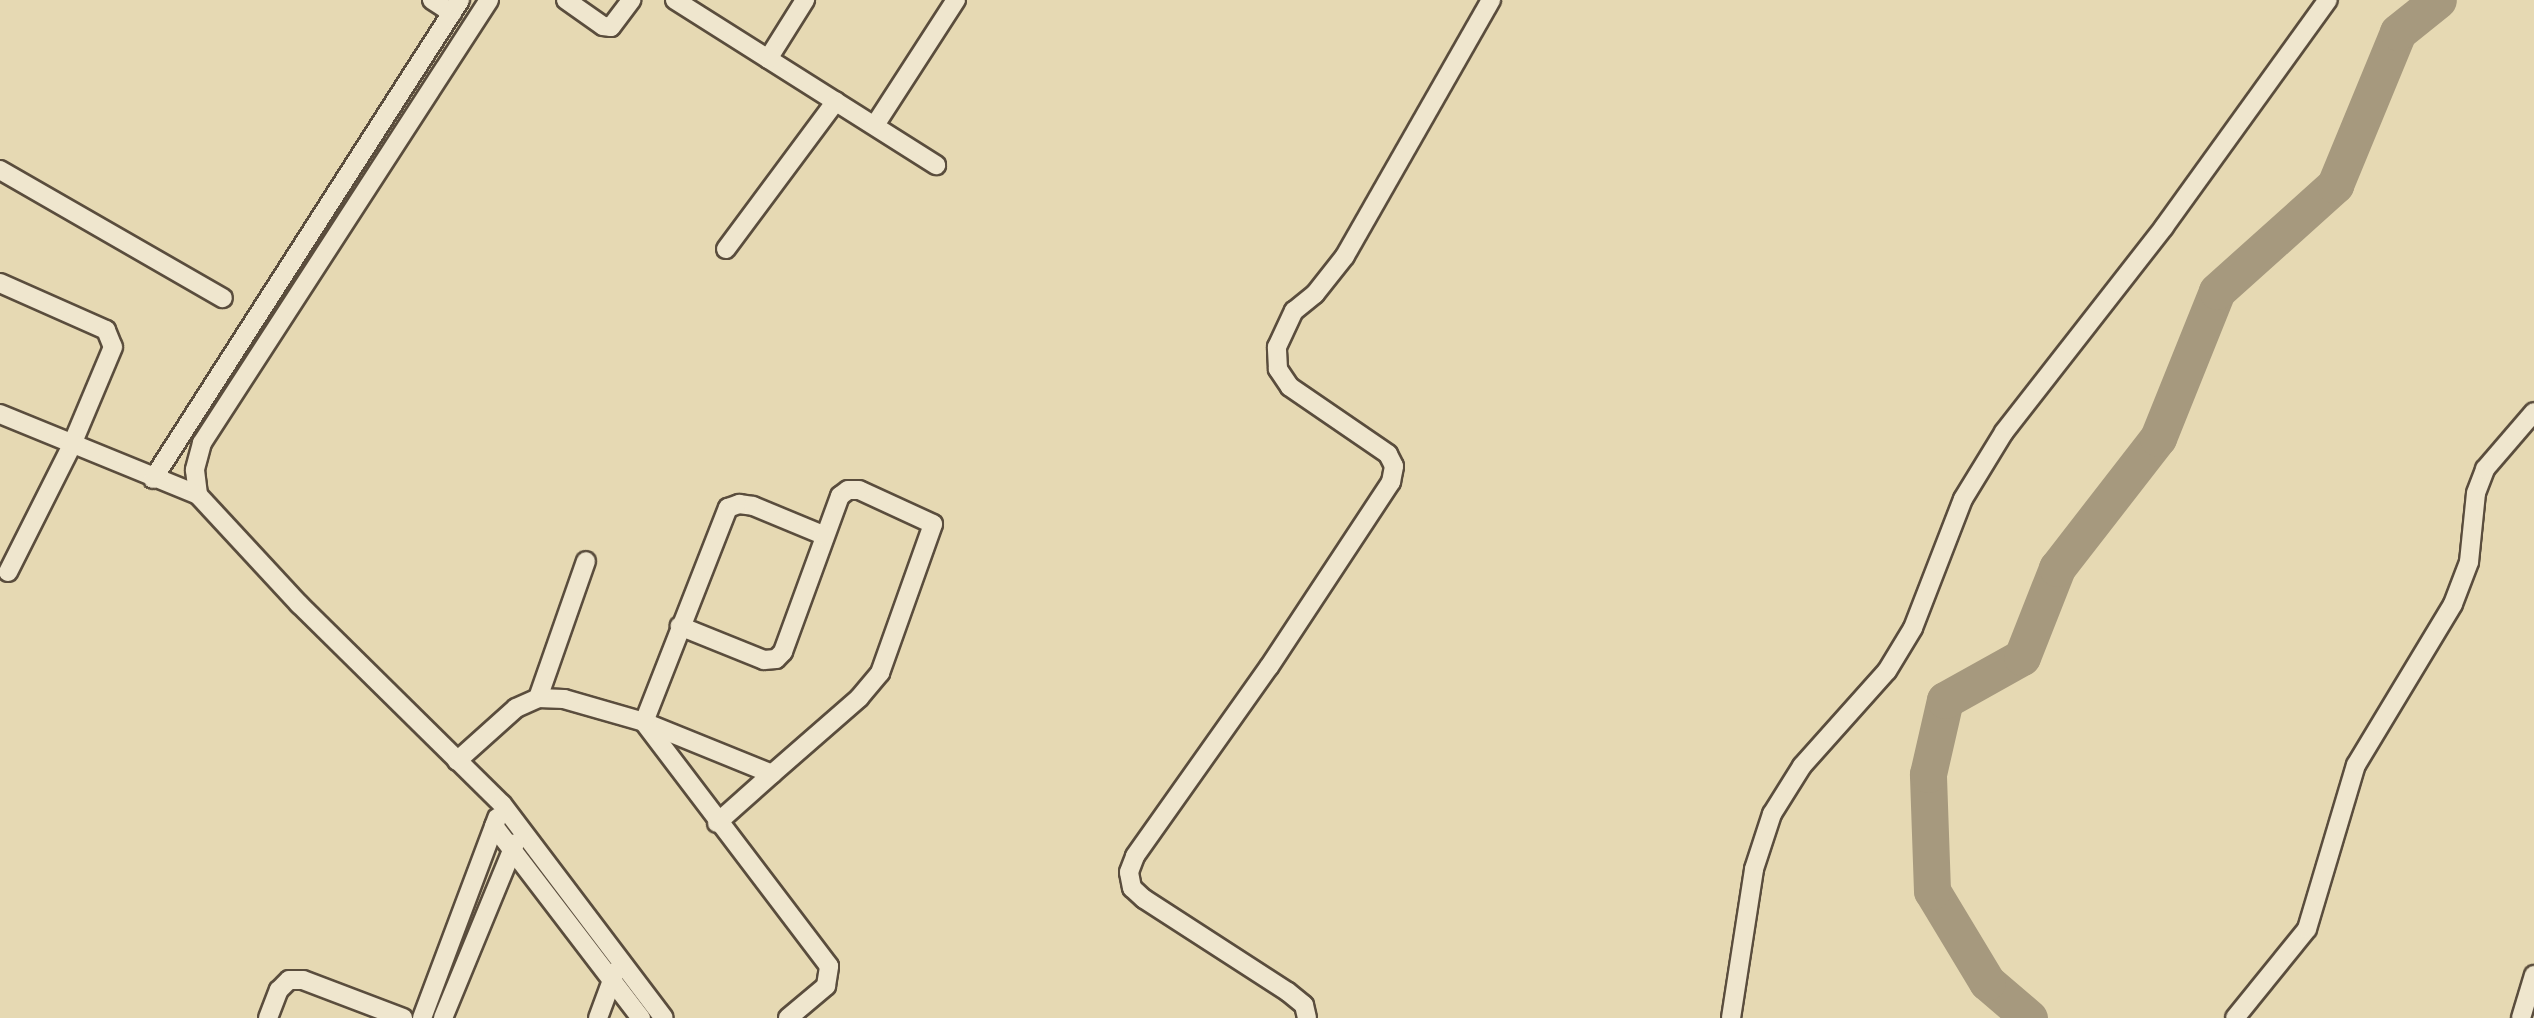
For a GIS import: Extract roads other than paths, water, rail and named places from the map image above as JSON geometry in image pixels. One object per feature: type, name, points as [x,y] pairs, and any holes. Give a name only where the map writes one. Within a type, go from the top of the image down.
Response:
[{"type":"street","points":[[153,479],[456,6],[432,0]]},
{"type":"street","points":[[198,495],[195,470],[202,443],[489,0]]},
{"type":"street","points":[[566,0],[603,26],[611,27],[631,0]]},
{"type":"street","points":[[675,0],[936,165]]},
{"type":"street","points":[[768,59],[805,0]]},
{"type":"street","points":[[875,125],[956,0]]},
{"type":"street","points":[[1307,1018],[1304,1005],[1288,992],[1144,899],[1132,888],[1129,872],[1135,856],[1269,667],[1391,482],[1394,466],[1388,454],[1290,387],[1278,369],[1277,347],[1294,311],[1315,294],[1345,256],[1490,0]]},
{"type":"street","points":[[1731,1018],[1754,869],[1772,814],[1802,766],[1887,671],[1913,628],[1963,499],[2004,432],[2156,237],[2328,0]]},
{"type":"street","points":[[726,249],[836,101]]},
{"type":"street","points":[[0,170],[223,298]]},
{"type":"street","points":[[0,284],[106,331],[112,338],[110,357],[71,447],[8,572]]},
{"type":"street","points":[[2235,1018],[2307,929],[2357,765],[2454,604],[2469,562],[2476,494],[2485,469],[2534,412]]},
{"type":"street","points":[[0,414],[71,447],[198,495],[299,604],[502,804],[664,1018]]},
{"type":"street","points":[[680,626],[765,660],[776,659],[783,652],[839,495],[848,490],[933,524],[880,673],[859,698],[717,823]]},
{"type":"street","points":[[644,722],[728,508],[752,506],[823,535]]},
{"type":"street","points":[[538,698],[586,561]]},
{"type":"street","points":[[457,761],[516,708],[538,698],[564,699],[644,722],[772,774]]},
{"type":"street","points":[[644,722],[717,823],[829,966],[825,986],[788,1018]]},
{"type":"street","points":[[422,1018],[502,804]]},
{"type":"street","points":[[494,826],[641,1018]]},
{"type":"street","points":[[443,1018],[521,831]]},
{"type":"street","points":[[598,1018],[619,961]]},
{"type":"street","points":[[2521,1018],[2534,975]]},
{"type":"street","points":[[268,1018],[279,990],[289,980],[303,980],[403,1018]]},
{"type":"waterway","points":[[2029,1018],[1987,982],[1932,891],[1928,774],[1945,700],[2022,657],[2057,568],[2158,438],[2217,291],[2335,185],[2398,32],[2438,0]]}]
